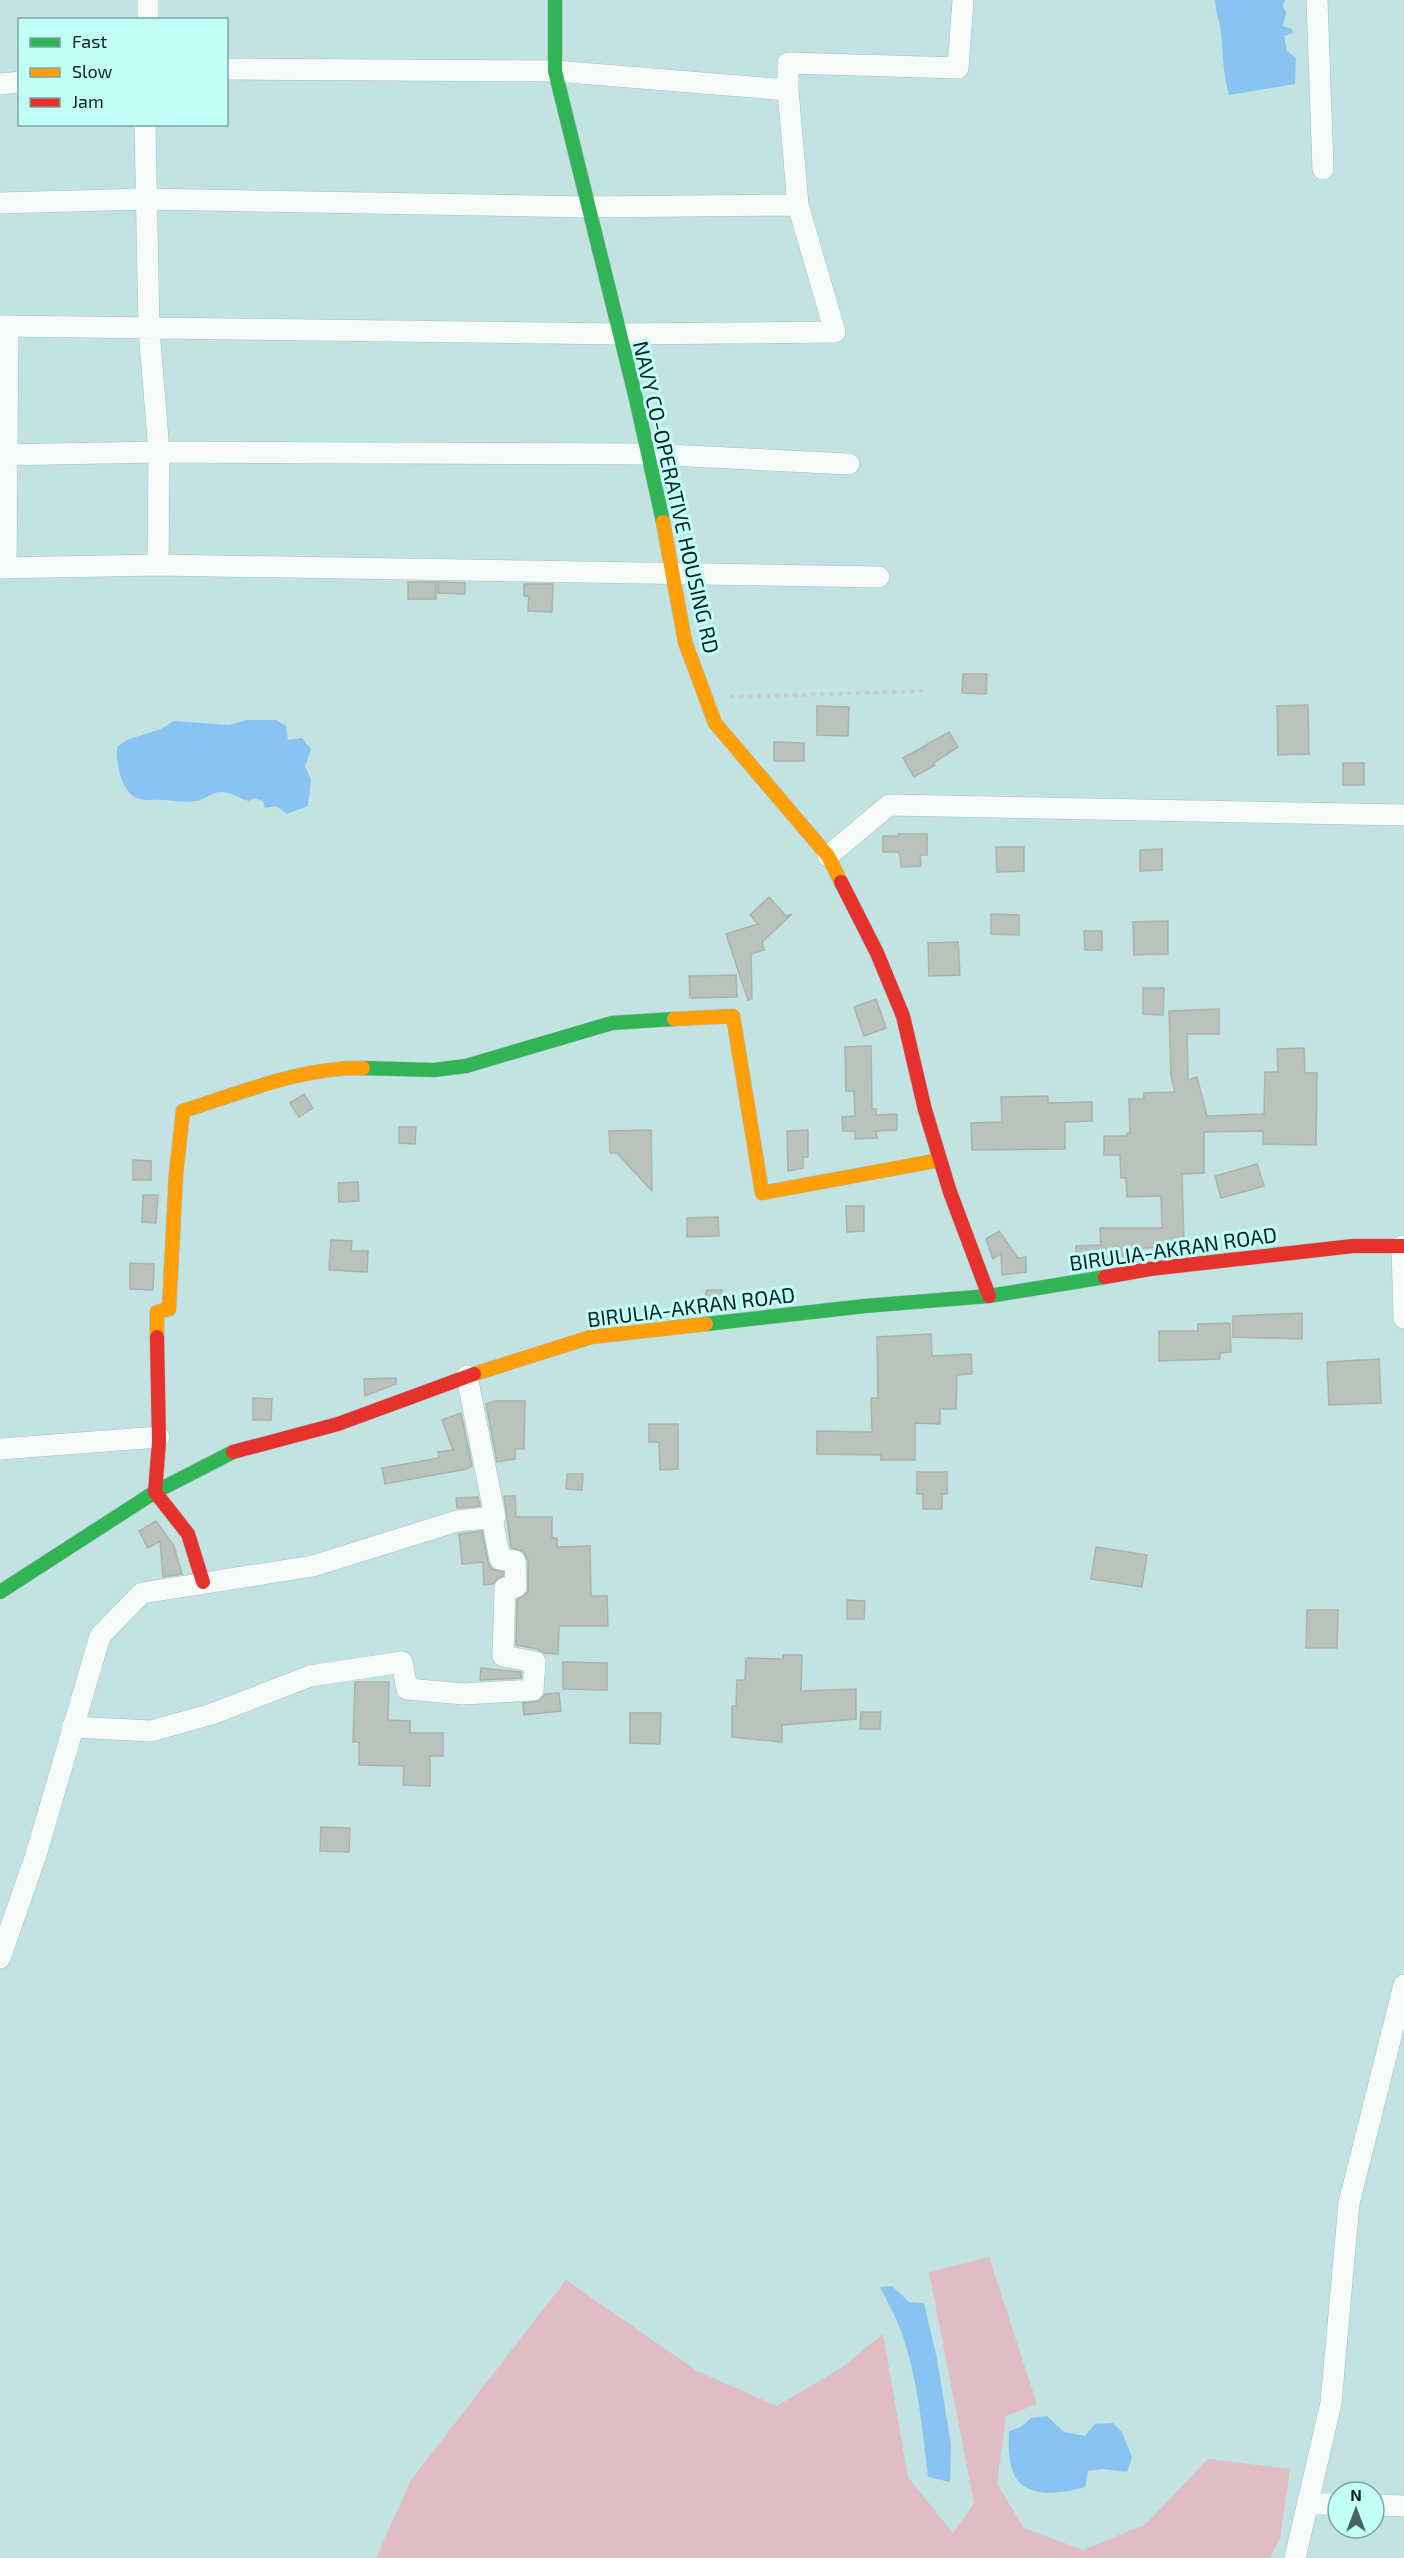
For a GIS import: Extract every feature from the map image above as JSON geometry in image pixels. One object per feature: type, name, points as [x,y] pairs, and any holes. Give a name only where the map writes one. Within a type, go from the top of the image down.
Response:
[{"type":"street","points":[[148,0],[148,18]]},
{"type":"street","name":"NAVY CO-OPERATIVE HOUSING RD","points":[[555,0],[555,71],[648,454],[685,642],[715,723],[828,856],[877,953],[903,1016],[925,1110],[940,1160],[989,1296]]},
{"type":"street","points":[[879,577],[158,566],[3,568],[4,326],[619,334],[835,332],[798,205],[788,90],[788,63],[958,68],[963,0]]},
{"type":"street","points":[[1317,0],[1323,169]]},
{"type":"street","points":[[228,69],[555,71],[788,90]]},
{"type":"street","points":[[0,84],[18,82]]},
{"type":"street","points":[[145,126],[149,329],[159,452],[158,566]]},
{"type":"street","points":[[0,202],[145,199],[588,207],[798,205]]},
{"type":"street","points":[[3,455],[159,452],[648,454],[849,464]]},
{"type":"street","points":[[828,856],[889,805],[1404,815]]},
{"type":"street","points":[[202,1582],[188,1534],[155,1492],[159,1437],[157,1312],[169,1309],[176,1174],[183,1111],[298,1075],[343,1068],[434,1070],[466,1066],[612,1023],[733,1016],[741,1076],[762,1193],[940,1160]]},
{"type":"street","name":"BIRULIA-AKRAN ROAD","points":[[0,1592],[155,1492],[228,1453],[338,1424],[467,1376],[591,1337],[853,1308],[989,1296],[1150,1269],[1353,1246],[1403,1246]]},
{"type":"street","points":[[1403,1246],[1404,1318]]},
{"type":"street","points":[[72,1728],[151,1731],[212,1714],[310,1676],[402,1662],[407,1689],[464,1694],[533,1690],[536,1662],[503,1656],[505,1588],[516,1587],[515,1561],[500,1559],[492,1518],[495,1517],[467,1376]]},
{"type":"street","points":[[0,1449],[159,1437]]},
{"type":"street","points":[[0,1958],[36,1855],[100,1636],[142,1593],[314,1566],[457,1521],[492,1518]]},
{"type":"street","points":[[1296,2558],[1331,2403],[1349,2204],[1404,1985]]},
{"type":"street","points":[[1308,2504],[1326,2504]]},
{"type":"street","points":[[1386,2505],[1404,2506]]},
{"type":"path","points":[[706,698],[925,691]]},
{"type":"shaded area","points":[[989,2257],[1037,2404],[1006,2416],[997,2484],[1024,2528],[1083,2550],[1146,2524],[1208,2459],[1290,2469],[1280,2538],[1270,2558],[376,2558],[411,2480],[566,2280],[697,2371],[777,2406],[841,2368],[883,2334],[908,2477],[953,2533],[974,2503],[929,2272]]},
{"type":"water","points":[[1215,0],[1285,0],[1283,6],[1286,12],[1283,26],[1292,29],[1293,33],[1284,36],[1287,51],[1296,58],[1295,84],[1229,95]]},
{"type":"water","points":[[247,720],[276,720],[286,726],[288,740],[302,738],[311,749],[305,766],[311,780],[308,806],[287,814],[276,806],[265,808],[263,801],[254,798],[249,801],[223,792],[193,802],[143,800],[134,796],[124,785],[119,769],[117,747],[127,740],[161,729],[174,721],[229,725]]},
{"type":"water","points":[[892,2286],[909,2302],[924,2303],[937,2359],[951,2445],[950,2482],[928,2477],[918,2398],[909,2358],[897,2321],[880,2287]]},
{"type":"water","points":[[1047,2416],[1064,2432],[1085,2436],[1095,2424],[1113,2423],[1122,2432],[1132,2457],[1127,2472],[1103,2469],[1088,2471],[1085,2487],[1062,2492],[1038,2492],[1028,2489],[1013,2473],[1009,2456],[1009,2431],[1021,2427],[1031,2418]]},
{"type":"building","points":[[408,582],[436,582],[436,599],[408,599]]},
{"type":"building","points":[[438,582],[465,583],[465,594],[438,593]]},
{"type":"building","points":[[524,584],[553,584],[552,612],[528,611],[529,596],[524,596]]},
{"type":"building","points":[[963,674],[987,674],[986,694],[962,693]]},
{"type":"building","points":[[1308,705],[1309,754],[1278,755],[1277,706]]},
{"type":"building","points":[[817,706],[849,707],[848,736],[817,735]]},
{"type":"building","points":[[949,732],[958,747],[933,763],[935,765],[914,777],[903,758]]},
{"type":"building","points":[[774,742],[804,743],[804,761],[774,761]]},
{"type":"building","points":[[1343,763],[1364,763],[1364,785],[1343,785]]},
{"type":"building","points":[[898,834],[927,834],[927,855],[920,855],[921,866],[901,867],[898,852],[883,852],[883,836],[898,836]]},
{"type":"building","points":[[996,847],[1024,847],[1024,871],[997,872]]},
{"type":"building","points":[[1162,849],[1162,870],[1140,871],[1140,850]]},
{"type":"building","points":[[769,897],[786,916],[792,914],[762,942],[764,950],[751,954],[752,999],[748,1000],[726,934],[758,924],[750,915]]},
{"type":"building","points":[[991,914],[1019,915],[1019,935],[991,934]]},
{"type":"building","points":[[1168,921],[1168,954],[1134,955],[1133,922]]},
{"type":"building","points":[[1084,931],[1102,931],[1102,950],[1085,950]]},
{"type":"building","points":[[958,942],[960,975],[929,976],[928,943]]},
{"type":"building","points":[[736,975],[737,997],[690,998],[689,976]]},
{"type":"building","points":[[1143,988],[1164,988],[1163,1015],[1143,1014]]},
{"type":"building","points":[[876,999],[886,1028],[864,1036],[854,1007]]},
{"type":"building","points":[[1219,1009],[1219,1034],[1187,1034],[1188,1080],[1197,1077],[1207,1116],[1264,1114],[1265,1072],[1278,1072],[1277,1049],[1304,1048],[1305,1073],[1317,1073],[1316,1145],[1263,1144],[1263,1131],[1204,1132],[1204,1173],[1182,1174],[1184,1247],[1142,1248],[1142,1253],[1077,1264],[1076,1246],[1101,1245],[1100,1228],[1162,1228],[1161,1196],[1127,1197],[1126,1178],[1121,1178],[1120,1155],[1104,1155],[1104,1136],[1127,1136],[1127,1133],[1130,1133],[1129,1099],[1144,1099],[1144,1093],[1175,1092],[1171,1076],[1169,1011]]},
{"type":"building","points":[[871,1046],[872,1109],[876,1109],[876,1115],[897,1114],[897,1130],[876,1131],[877,1138],[855,1139],[855,1131],[843,1131],[842,1117],[855,1116],[854,1091],[846,1091],[845,1047]]},
{"type":"building","points":[[304,1094],[313,1108],[299,1117],[290,1103]]},
{"type":"building","points":[[1048,1096],[1048,1103],[1092,1102],[1092,1121],[1065,1122],[1065,1149],[972,1150],[971,1123],[1002,1122],[1001,1097]]},
{"type":"building","points":[[399,1127],[416,1127],[415,1144],[399,1143]]},
{"type":"building","points":[[651,1130],[652,1191],[617,1153],[610,1153],[609,1131]]},
{"type":"building","points":[[808,1130],[808,1157],[803,1157],[803,1168],[788,1171],[787,1131]]},
{"type":"building","points":[[133,1160],[151,1161],[151,1180],[133,1180]]},
{"type":"building","points":[[1257,1164],[1264,1186],[1221,1198],[1215,1176]]},
{"type":"building","points":[[358,1182],[359,1201],[339,1202],[338,1183]]},
{"type":"building","points":[[143,1195],[158,1195],[156,1223],[142,1222]]},
{"type":"building","points":[[846,1206],[864,1206],[864,1231],[847,1232]]},
{"type":"building","points":[[718,1217],[719,1236],[687,1237],[687,1218]]},
{"type":"building","points":[[999,1231],[1018,1258],[1026,1257],[1026,1272],[1002,1275],[1001,1253],[993,1259],[986,1239]]},
{"type":"building","points":[[331,1240],[352,1241],[351,1251],[368,1251],[367,1272],[329,1270]]},
{"type":"building","points":[[130,1263],[154,1264],[153,1290],[130,1289]]},
{"type":"building","points":[[706,1290],[722,1290],[722,1305],[706,1307]]},
{"type":"building","points":[[1302,1313],[1302,1339],[1233,1337],[1233,1316]]},
{"type":"building","points":[[1230,1323],[1231,1352],[1220,1353],[1220,1359],[1159,1361],[1159,1331],[1198,1331],[1198,1324]]},
{"type":"building","points":[[931,1334],[932,1356],[971,1354],[972,1374],[957,1375],[956,1409],[940,1409],[940,1424],[915,1423],[915,1460],[881,1460],[881,1455],[817,1454],[817,1431],[872,1432],[871,1398],[878,1398],[877,1337]]},
{"type":"building","points":[[1379,1359],[1381,1403],[1329,1405],[1327,1362]]},
{"type":"building","points":[[396,1378],[396,1384],[365,1396],[364,1379]]},
{"type":"building","points":[[253,1398],[272,1399],[271,1420],[253,1420]]},
{"type":"building","points":[[494,1401],[525,1401],[524,1449],[515,1449],[515,1459],[497,1462],[486,1404]]},
{"type":"building","points":[[461,1413],[472,1466],[467,1469],[385,1484],[382,1468],[439,1458],[438,1452],[453,1450],[442,1420]]},
{"type":"building","points":[[649,1424],[678,1424],[678,1469],[660,1470],[659,1442],[649,1442]]},
{"type":"building","points":[[917,1472],[947,1472],[947,1494],[942,1494],[942,1509],[923,1509],[923,1494],[917,1494]]},
{"type":"building","points":[[567,1474],[583,1474],[582,1490],[566,1489]]},
{"type":"building","points":[[504,1496],[515,1496],[516,1517],[552,1517],[552,1538],[557,1538],[557,1547],[590,1546],[591,1596],[607,1596],[608,1626],[559,1626],[558,1654],[544,1653],[537,1649],[516,1645],[517,1600],[528,1592],[528,1561],[523,1551],[511,1548]]},
{"type":"building","points":[[478,1497],[480,1506],[457,1508],[456,1498]]},
{"type":"building","points":[[156,1521],[174,1546],[182,1574],[163,1577],[160,1541],[148,1548],[139,1531]]},
{"type":"building","points":[[482,1531],[488,1562],[492,1569],[503,1572],[503,1576],[493,1584],[484,1585],[483,1562],[462,1564],[459,1534]]},
{"type":"building","points":[[1096,1547],[1147,1555],[1142,1587],[1091,1579]]},
{"type":"building","points":[[847,1600],[865,1601],[864,1619],[847,1619]]},
{"type":"building","points":[[1307,1610],[1338,1610],[1337,1648],[1306,1648]]},
{"type":"building","points":[[783,1655],[802,1655],[801,1691],[856,1689],[856,1719],[782,1725],[782,1742],[732,1737],[732,1706],[736,1706],[737,1680],[745,1680],[746,1658],[783,1659]]},
{"type":"building","points":[[563,1662],[607,1663],[607,1690],[563,1689]]},
{"type":"building","points":[[481,1668],[521,1672],[521,1678],[480,1680]]},
{"type":"building","points":[[355,1682],[389,1682],[388,1720],[410,1721],[410,1733],[443,1733],[443,1756],[430,1756],[430,1786],[403,1785],[404,1766],[359,1765],[359,1742],[353,1742]]},
{"type":"building","points":[[559,1693],[561,1711],[524,1715],[523,1703],[539,1701],[545,1694]]},
{"type":"building","points":[[861,1712],[881,1712],[880,1729],[860,1729]]},
{"type":"building","points":[[630,1713],[661,1713],[660,1744],[630,1743]]},
{"type":"building","points":[[321,1827],[350,1828],[349,1852],[320,1851]]},
{"type":"traffic: fast","points":[[555,0],[555,71],[636,399],[663,522]]},
{"type":"traffic: fast","points":[[363,1068],[434,1070],[466,1066],[612,1023],[674,1019]]},
{"type":"traffic: fast","points":[[706,1324],[865,1306],[989,1296],[1105,1277]]},
{"type":"traffic: fast","points":[[0,1592],[155,1492],[233,1452]]},
{"type":"traffic: slow","points":[[663,522],[685,642],[715,723],[828,856],[841,882]]},
{"type":"traffic: slow","points":[[674,1019],[733,1016],[762,1193],[940,1160]]},
{"type":"traffic: slow","points":[[157,1337],[157,1312],[169,1309],[176,1174],[183,1111],[294,1076],[363,1068]]},
{"type":"traffic: slow","points":[[474,1374],[591,1337],[706,1324]]},
{"type":"traffic: jam","points":[[841,882],[877,953],[903,1016],[925,1110],[950,1192],[989,1296]]},
{"type":"traffic: jam","points":[[1105,1277],[1150,1269],[1353,1246],[1404,1246]]},
{"type":"traffic: jam","points":[[157,1337],[159,1442],[155,1492],[188,1534],[203,1582]]},
{"type":"traffic: jam","points":[[233,1452],[338,1424],[474,1374]]}]
